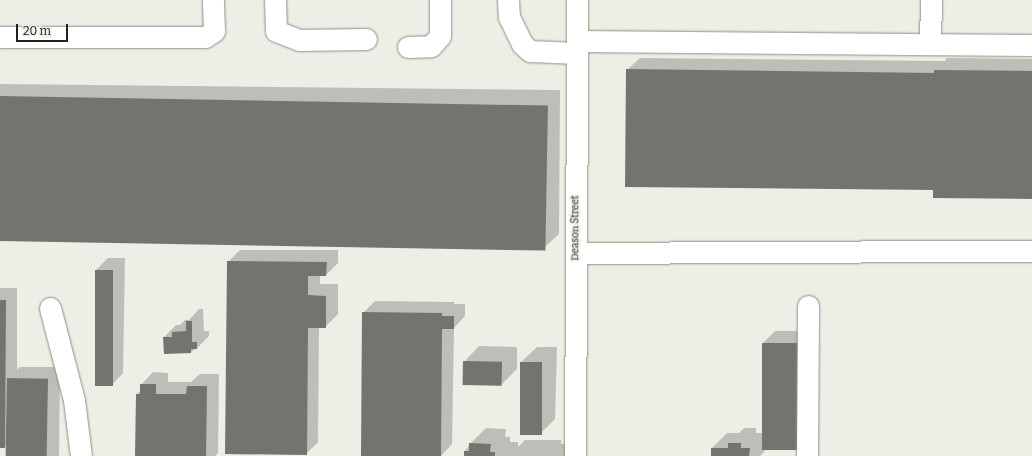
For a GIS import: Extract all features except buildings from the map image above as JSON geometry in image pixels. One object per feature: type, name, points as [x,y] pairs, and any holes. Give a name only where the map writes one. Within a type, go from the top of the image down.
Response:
[{"type":"street","points":[[0,37],[205,38],[214,31],[213,0]]},
{"type":"street","points":[[276,0],[276,31],[299,40],[366,39]]},
{"type":"street","points":[[408,47],[431,46],[440,36],[440,0]]},
{"type":"street","points":[[508,0],[509,17],[522,44],[530,51],[577,47],[930,43],[1032,44]]},
{"type":"street","name":"Deason Street","points":[[575,456],[577,0]]},
{"type":"street","points":[[930,43],[931,0]]},
{"type":"street","points":[[576,253],[1032,251]]},
{"type":"street","points":[[807,456],[808,306]]},
{"type":"street","points":[[50,308],[74,400],[81,456]]}]
